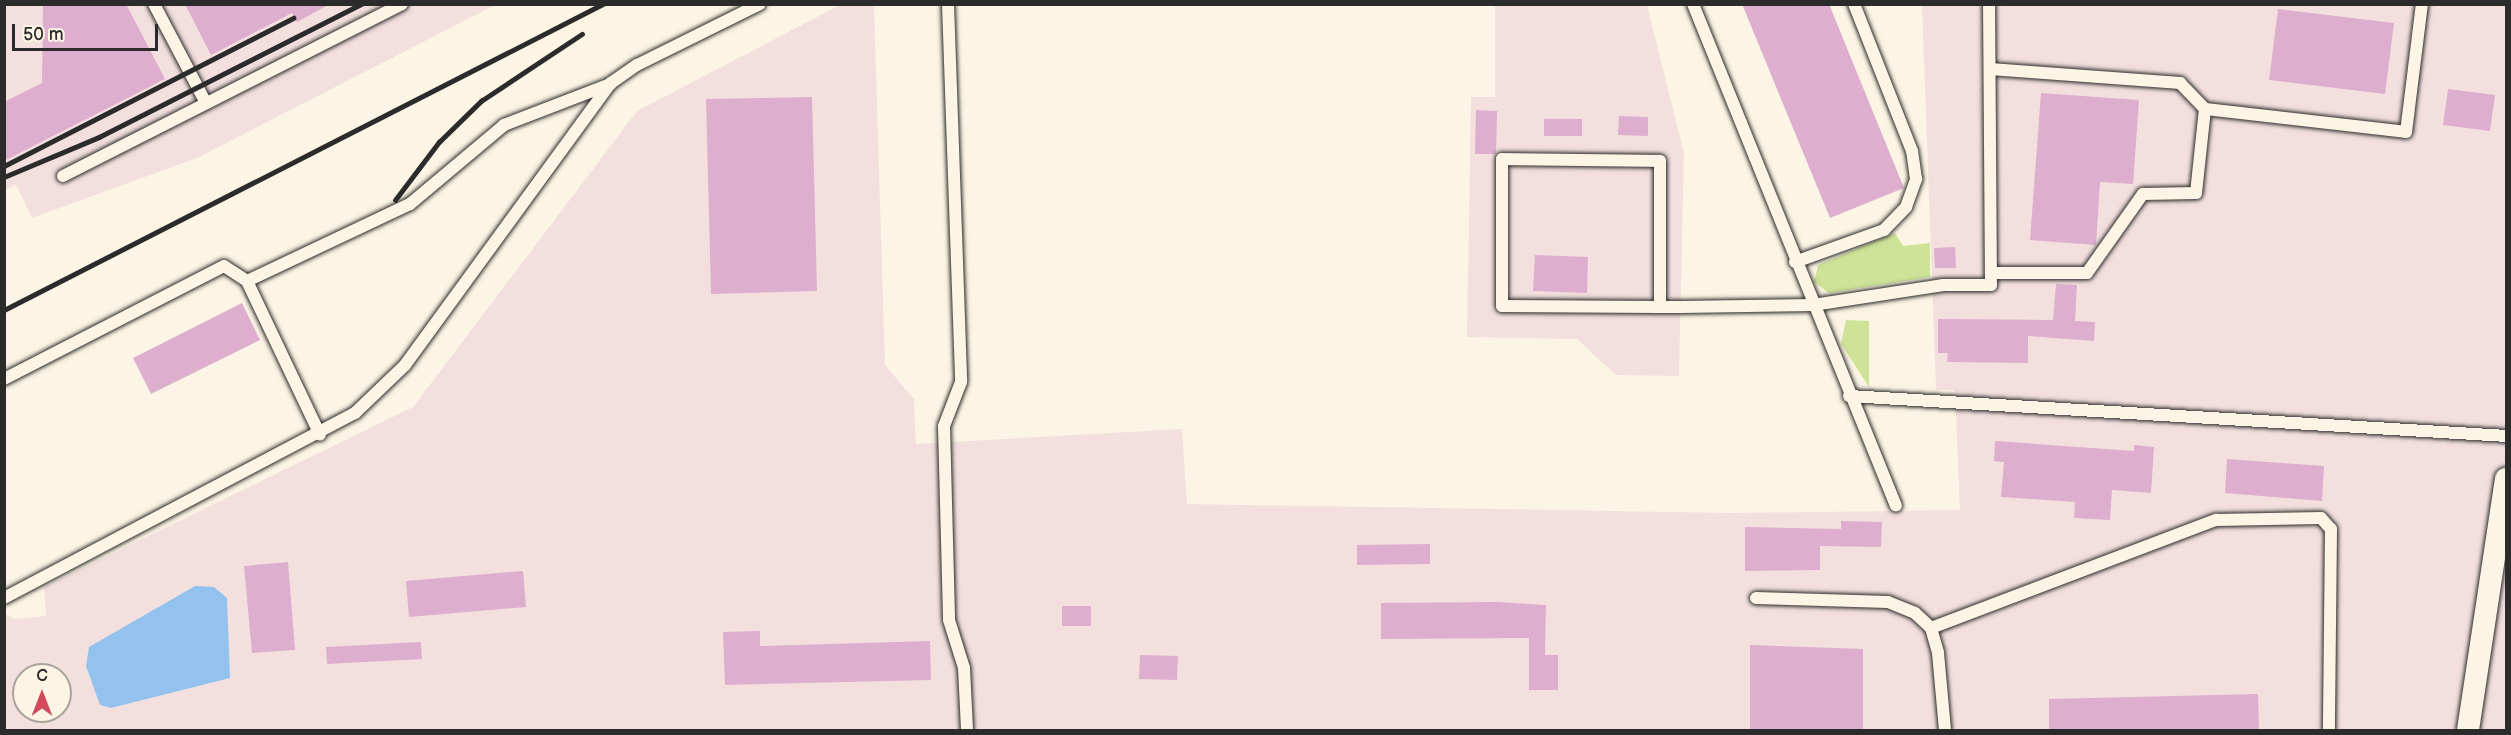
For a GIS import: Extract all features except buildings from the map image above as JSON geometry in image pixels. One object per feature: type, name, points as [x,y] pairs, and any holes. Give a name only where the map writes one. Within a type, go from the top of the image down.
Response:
[{"type":"street","points":[[2468,730],[2506,479]]},
{"type":"lane","points":[[154,4],[206,103]]},
{"type":"lane","points":[[63,176],[402,4]]},
{"type":"lane","points":[[247,281],[410,204],[504,125],[611,83],[637,65],[760,4]]},
{"type":"lane","points":[[948,4],[962,382],[944,426],[948,584],[949,620],[964,668],[967,730]]},
{"type":"lane","points":[[1693,4],[1849,396],[1896,506]]},
{"type":"lane","points":[[1795,262],[1884,230],[1906,207],[1916,179],[1912,150],[1854,4]]},
{"type":"lane","points":[[1660,307],[1660,161],[1502,159],[1502,306],[1660,307],[1813,305],[1943,285],[1991,285],[1989,4]]},
{"type":"lane","points":[[1990,69],[2180,83],[2205,109],[2406,132],[2422,4]]},
{"type":"lane","points":[[4,598],[320,435],[380,392],[405,365],[611,83]]},
{"type":"lane","points":[[1991,273],[2087,273],[2143,194],[2196,193],[2205,109]]},
{"type":"lane","points":[[4,380],[224,266],[247,281],[320,435]]},
{"type":"lane","points":[[1849,396],[2506,436]]},
{"type":"lane","points":[[1931,628],[2216,520],[2321,518],[2331,529],[2329,730]]},
{"type":"lane","points":[[1756,598],[1888,602],[1915,613],[1931,628],[1945,730]]},
{"type":"shaded area","points":[[4,5],[495,5],[197,158],[32,218],[16,185],[5,190]]},
{"type":"shaded area","points":[[840,5],[874,5],[885,365],[914,399],[916,444],[1182,429],[1187,504],[1731,513],[1960,510],[1955,390],[1936,390],[1922,5],[2506,5],[2506,730],[5,730],[4,613],[14,619],[46,616],[44,587],[413,407],[637,111]]},
{"type":"shaded area","points":[[1495,5],[1647,5],[1684,153],[1679,376],[1616,375],[1577,339],[1467,337],[1471,97],[1495,97]]},
{"type":"green space","points":[[1895,233],[1903,246],[1930,243],[1930,277],[1829,293],[1814,282],[1818,265]]},
{"type":"green space","points":[[1846,320],[1869,321],[1869,387],[1841,344]]},
{"type":"water","points":[[195,586],[214,587],[227,598],[230,678],[111,708],[100,705],[86,666],[89,647]]},
{"type":"railway","points":[[4,177],[99,137],[361,4]]},
{"type":"railway","points":[[4,310],[603,4]]},
{"type":"railway","points":[[4,166],[293,18]]},
{"type":"railway","points":[[395,200],[439,142],[481,101],[582,34]]}]
